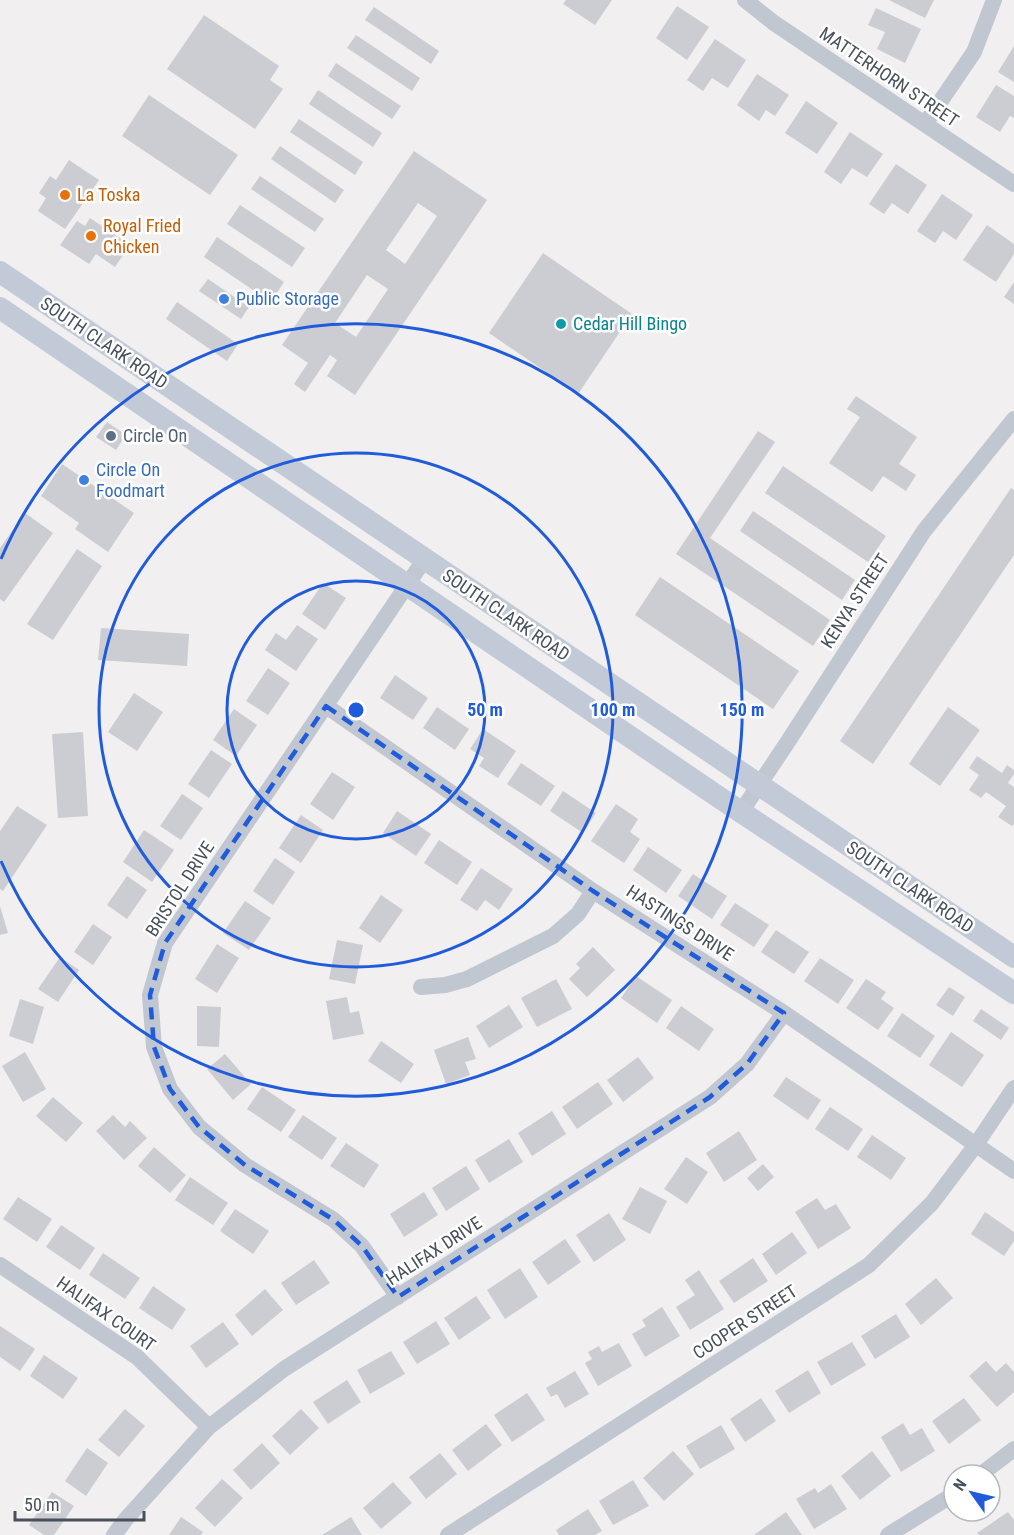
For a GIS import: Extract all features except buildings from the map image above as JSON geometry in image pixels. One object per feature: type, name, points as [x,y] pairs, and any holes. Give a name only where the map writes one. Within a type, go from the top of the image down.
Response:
[{"type":"main road","name":"SOUTH CLARK ROAD","points":[[0,272],[1014,957]]},
{"type":"main road","name":"SOUTH CLARK ROAD","points":[[0,308],[741,812],[1014,993]]},
{"type":"street","name":"MATTERHORN STREET","points":[[745,0],[774,23],[1014,184]]},
{"type":"street","points":[[925,124],[974,52],[994,0]]},
{"type":"street","name":"KENYA STREET","points":[[741,812],[924,531],[1014,419]]},
{"type":"street","name":"BRISTOL DRIVE","points":[[398,1297],[362,1246],[334,1220],[245,1165],[199,1127],[170,1089],[154,1047],[150,994],[165,943],[424,560]]},
{"type":"street","name":"HASTINGS DRIVE","points":[[326,706],[593,891],[784,1013],[1014,1171]]},
{"type":"street","points":[[421,987],[445,985],[467,979],[553,936],[578,914],[593,891]]},
{"type":"street","name":"HALIFAX DRIVE","points":[[114,1535],[209,1427],[284,1369],[710,1097],[747,1064],[784,1013]]},
{"type":"street","name":"COOPER STREET","points":[[448,1535],[869,1265],[932,1203],[975,1146],[1014,1088]]},
{"type":"street","name":"HALIFAX COURT","points":[[0,1265],[137,1358],[209,1427]]},
{"type":"street","points":[[996,1463],[1014,1449]]},
{"type":"street","points":[[888,1535],[942,1501]]},
{"type":"highlighted area","points":[[326,706],[593,891],[784,1013],[747,1064],[710,1097],[398,1297],[362,1246],[334,1220],[245,1165],[199,1127],[170,1089],[154,1047],[150,995],[165,943]]},
{"type":"place","name":"La Toska","points":[[65,195]]},
{"type":"place","name":"Royal Fried Chicken","points":[[91,236]]},
{"type":"place","name":"Public Storage","points":[[224,299]]},
{"type":"place","name":"Cedar Hill Bingo","points":[[561,324]]},
{"type":"place","name":"Circle On","points":[[111,436]]},
{"type":"place","name":"Circle On Foodmart","points":[[84,480]]}]
